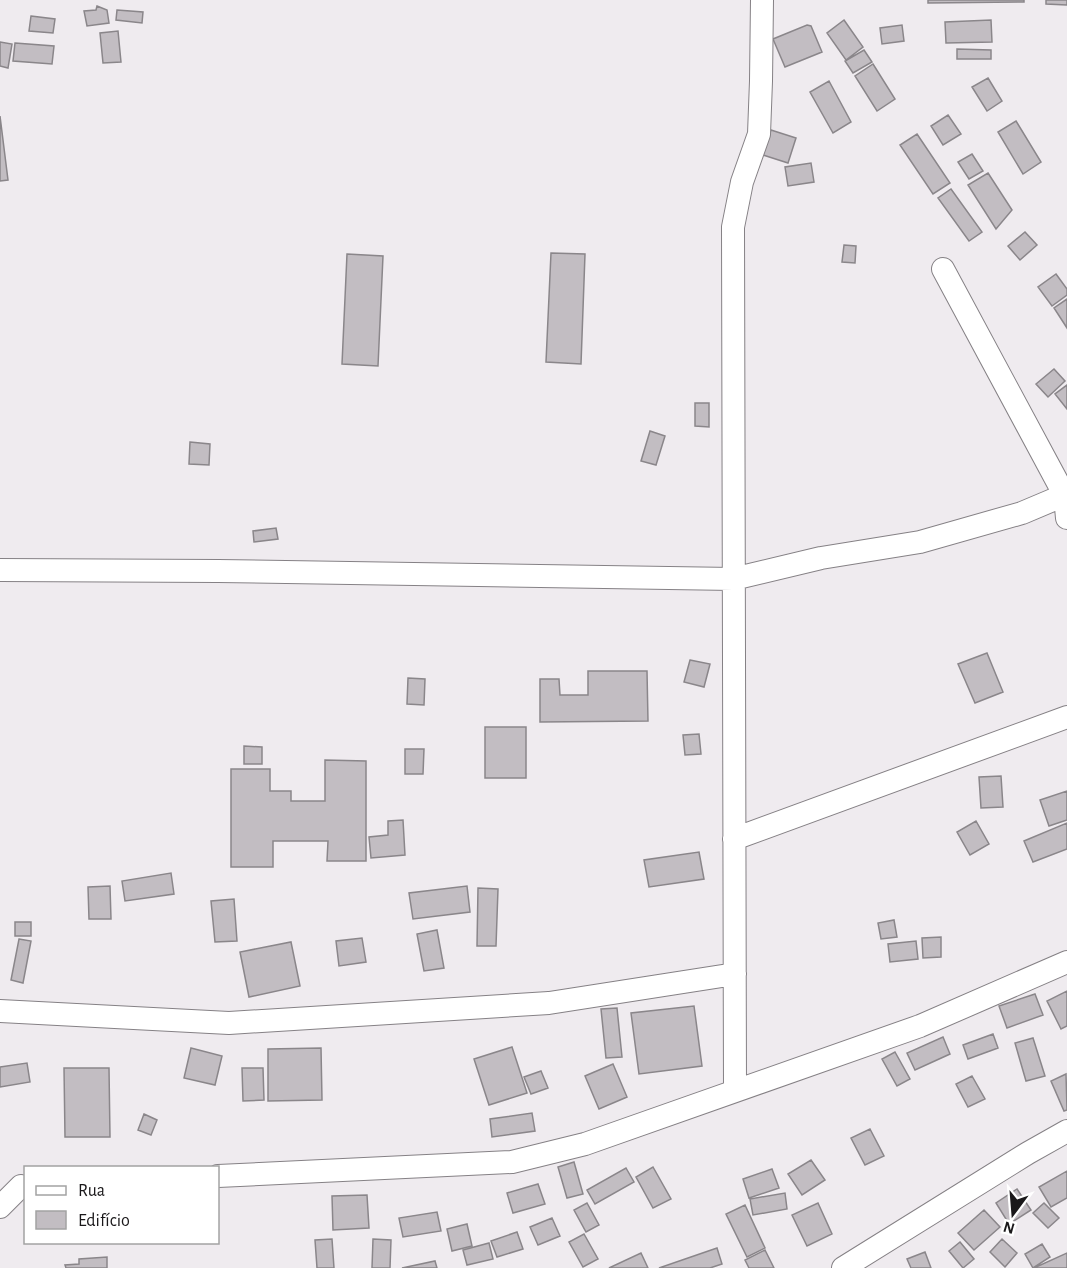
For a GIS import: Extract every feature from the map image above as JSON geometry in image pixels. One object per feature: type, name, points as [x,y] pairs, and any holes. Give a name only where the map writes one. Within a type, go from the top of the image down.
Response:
[{"type":"street","points":[[735,1091],[733,226],[742,182],[759,134],[762,0]]},
{"type":"street","points":[[0,570],[733,579],[821,558],[920,542],[1066,503],[944,269]]},
{"type":"street","points":[[734,839],[1067,717]]},
{"type":"street","points":[[219,1176],[512,1162],[585,1144],[920,1026],[1067,962]]},
{"type":"street","points":[[0,1011],[230,1023],[549,1003],[735,974]]},
{"type":"street","points":[[843,1268],[1067,1131]]},
{"type":"street","points":[[0,1207],[15,1185]]},
{"type":"building","points":[[928,0],[1024,0],[1024,2],[928,3]]},
{"type":"building","points":[[1046,0],[1067,0],[1067,5],[1046,4]]},
{"type":"building","points":[[97,6],[107,10],[109,23],[87,26],[84,11],[96,10]]},
{"type":"building","points":[[117,10],[143,12],[142,23],[116,20]]},
{"type":"building","points":[[31,16],[55,19],[53,33],[29,31]]},
{"type":"building","points":[[844,20],[863,47],[846,60],[827,33]]},
{"type":"building","points":[[991,20],[992,42],[946,43],[945,22]]},
{"type":"building","points":[[807,25],[811,26],[822,52],[785,67],[773,39]]},
{"type":"building","points":[[902,25],[904,41],[882,44],[880,28]]},
{"type":"building","points":[[118,31],[121,62],[103,63],[100,33]]},
{"type":"building","points":[[0,42],[12,44],[8,68],[0,66]]},
{"type":"building","points":[[15,43],[54,46],[52,64],[13,61]]},
{"type":"building","points":[[957,49],[991,50],[991,59],[957,59]]},
{"type":"building","points":[[864,50],[872,62],[853,73],[845,61]]},
{"type":"building","points":[[873,64],[895,99],[877,111],[855,76]]},
{"type":"building","points":[[988,78],[1002,101],[987,111],[972,87]]},
{"type":"building","points":[[829,81],[851,122],[833,133],[810,92]]},
{"type":"building","points":[[948,115],[961,134],[943,145],[931,126]]},
{"type":"building","points":[[0,116],[8,180],[0,181]]},
{"type":"building","points":[[1016,121],[1041,162],[1023,174],[998,132]]},
{"type":"building","points":[[771,130],[796,138],[788,163],[763,155]]},
{"type":"building","points":[[917,134],[950,183],[933,194],[900,145]]},
{"type":"building","points":[[972,154],[983,171],[969,179],[958,162]]},
{"type":"building","points":[[811,163],[814,182],[788,186],[785,167]]},
{"type":"building","points":[[988,173],[1012,210],[996,229],[968,185]]},
{"type":"building","points":[[951,189],[982,232],[969,241],[938,198]]},
{"type":"building","points":[[1025,232],[1037,245],[1020,260],[1008,246]]},
{"type":"building","points":[[844,245],[856,246],[855,263],[842,262]]},
{"type":"building","points":[[551,253],[585,254],[581,364],[546,362]]},
{"type":"building","points":[[347,254],[383,256],[378,366],[342,364]]},
{"type":"building","points":[[1056,274],[1067,289],[1067,295],[1052,306],[1038,287]]},
{"type":"building","points":[[1067,299],[1067,328],[1054,308]]},
{"type":"building","points":[[1054,369],[1065,381],[1048,397],[1036,384]]},
{"type":"building","points":[[1067,385],[1067,409],[1055,394]]},
{"type":"building","points":[[695,403],[709,403],[709,427],[695,426]]},
{"type":"building","points":[[650,431],[665,436],[656,465],[641,461]]},
{"type":"building","points":[[190,442],[210,444],[209,465],[189,464]]},
{"type":"building","points":[[276,528],[278,539],[254,542],[253,531]]},
{"type":"building","points":[[987,653],[1003,692],[975,703],[958,664]]},
{"type":"building","points":[[690,660],[710,664],[704,687],[684,682]]},
{"type":"building","points":[[588,671],[647,671],[648,721],[540,722],[540,679],[559,679],[560,695],[588,695]]},
{"type":"building","points":[[408,678],[425,679],[424,705],[407,704]]},
{"type":"building","points":[[485,727],[526,727],[526,778],[485,778]]},
{"type":"building","points":[[699,734],[701,754],[685,755],[683,735]]},
{"type":"building","points":[[244,746],[262,747],[262,764],[244,764]]},
{"type":"building","points":[[405,749],[424,749],[423,774],[405,774]]},
{"type":"building","points":[[325,760],[366,761],[366,861],[327,861],[328,841],[273,841],[273,867],[231,867],[231,769],[270,769],[270,791],[291,791],[291,801],[325,801]]},
{"type":"building","points":[[1001,776],[1003,807],[981,808],[979,777]]},
{"type":"building","points":[[1067,791],[1067,820],[1049,826],[1040,800]]},
{"type":"building","points":[[403,820],[405,855],[371,858],[369,837],[388,835],[388,821]]},
{"type":"building","points":[[976,821],[989,844],[970,855],[957,832]]},
{"type":"building","points":[[1067,823],[1067,849],[1033,862],[1024,841]]},
{"type":"building","points":[[699,852],[704,879],[649,887],[644,860]]},
{"type":"building","points":[[171,873],[174,894],[125,901],[122,881]]},
{"type":"building","points":[[110,886],[111,919],[89,919],[88,887]]},
{"type":"building","points":[[467,886],[470,912],[413,919],[409,893]]},
{"type":"building","points":[[478,888],[498,889],[496,946],[477,946]]},
{"type":"building","points":[[234,899],[237,941],[215,942],[211,901]]},
{"type":"building","points":[[894,920],[897,937],[881,939],[878,923]]},
{"type":"building","points":[[15,922],[31,922],[31,936],[15,936]]},
{"type":"building","points":[[437,930],[444,968],[424,971],[417,934]]},
{"type":"building","points":[[941,937],[941,957],[923,958],[922,938]]},
{"type":"building","points":[[362,938],[366,962],[339,966],[336,941]]},
{"type":"building","points":[[19,939],[31,941],[23,983],[11,980]]},
{"type":"building","points":[[916,941],[918,959],[890,962],[888,944]]},
{"type":"building","points":[[291,942],[300,986],[249,997],[240,952]]},
{"type":"building","points":[[1067,991],[1067,1026],[1061,1029],[1047,1001]]},
{"type":"building","points":[[1035,994],[1043,1015],[1007,1028],[999,1006]]},
{"type":"building","points":[[694,1006],[702,1066],[639,1074],[631,1013]]},
{"type":"building","points":[[617,1008],[622,1057],[606,1058],[601,1009]]},
{"type":"building","points":[[993,1034],[998,1048],[968,1059],[963,1045]]},
{"type":"building","points":[[943,1037],[950,1054],[915,1070],[907,1053]]},
{"type":"building","points":[[1033,1038],[1045,1076],[1026,1081],[1015,1043]]},
{"type":"building","points":[[512,1047],[527,1093],[489,1105],[474,1059]]},
{"type":"building","points":[[191,1048],[222,1056],[215,1085],[184,1078]]},
{"type":"building","points":[[321,1048],[322,1100],[268,1101],[268,1049]]},
{"type":"building","points":[[895,1052],[910,1079],[897,1086],[882,1059]]},
{"type":"building","points":[[27,1063],[30,1082],[0,1087],[0,1067]]},
{"type":"building","points":[[613,1064],[627,1097],[599,1109],[585,1076]]},
{"type":"building","points":[[64,1068],[109,1068],[110,1137],[65,1137]]},
{"type":"building","points":[[242,1068],[263,1068],[264,1100],[243,1101]]},
{"type":"building","points":[[541,1071],[548,1088],[531,1094],[524,1077]]},
{"type":"building","points":[[1066,1074],[1067,1110],[1064,1111],[1051,1081]]},
{"type":"building","points":[[972,1076],[985,1099],[968,1107],[956,1084]]},
{"type":"building","points":[[532,1113],[535,1131],[492,1137],[490,1119]]},
{"type":"building","points":[[144,1114],[157,1120],[151,1135],[138,1130]]},
{"type":"building","points":[[870,1129],[884,1156],[865,1165],[851,1138]]},
{"type":"building","points":[[811,1160],[825,1180],[802,1195],[788,1174]]},
{"type":"building","points":[[574,1162],[583,1194],[567,1198],[558,1167]]},
{"type":"building","points":[[653,1167],[671,1199],[653,1208],[636,1177]]},
{"type":"building","points":[[626,1168],[634,1182],[595,1204],[587,1190]]},
{"type":"building","points":[[772,1169],[779,1188],[749,1198],[743,1179]]},
{"type":"building","points":[[1067,1171],[1067,1198],[1051,1207],[1039,1187]]},
{"type":"building","points":[[538,1184],[545,1204],[513,1213],[507,1193]]},
{"type":"building","points":[[1017,1189],[1031,1210],[1009,1224],[996,1203]]},
{"type":"building","points":[[785,1193],[787,1209],[753,1215],[750,1199]]},
{"type":"building","points":[[367,1195],[369,1228],[333,1230],[332,1196]]},
{"type":"building","points":[[587,1203],[599,1225],[586,1232],[574,1210]]},
{"type":"building","points":[[818,1203],[832,1234],[807,1246],[792,1215]]},
{"type":"building","points":[[1044,1203],[1059,1218],[1048,1228],[1033,1213]]},
{"type":"building","points":[[745,1205],[765,1248],[747,1257],[726,1214]]},
{"type":"building","points":[[984,1210],[1000,1227],[974,1250],[958,1233]]},
{"type":"building","points":[[437,1212],[441,1231],[403,1237],[399,1218]]},
{"type":"building","points":[[552,1218],[560,1236],[538,1245],[530,1227]]},
{"type":"building","points":[[467,1224],[472,1246],[452,1251],[447,1229]]},
{"type":"building","points":[[517,1232],[523,1249],[497,1257],[491,1241]]},
{"type":"building","points":[[584,1234],[598,1259],[583,1267],[569,1242]]},
{"type":"building","points":[[332,1239],[334,1268],[317,1268],[315,1240]]},
{"type":"building","points":[[373,1239],[391,1240],[390,1268],[372,1268]]},
{"type":"building","points":[[1002,1239],[1017,1253],[1005,1267],[990,1252]]},
{"type":"building","points":[[960,1242],[974,1259],[963,1268],[949,1251]]},
{"type":"building","points":[[489,1243],[493,1259],[467,1265],[463,1250]]},
{"type":"building","points":[[1042,1244],[1050,1257],[1033,1268],[1025,1254]]},
{"type":"building","points":[[717,1248],[722,1264],[710,1268],[659,1268]]},
{"type":"building","points":[[765,1250],[774,1268],[749,1268],[745,1260]]},
{"type":"building","points":[[925,1252],[931,1268],[911,1268],[907,1259]]},
{"type":"building","points":[[641,1253],[648,1268],[609,1268]]},
{"type":"building","points":[[1067,1253],[1067,1268],[1034,1268]]},
{"type":"building","points":[[107,1257],[107,1268],[66,1268],[65,1265],[79,1264],[79,1259]]},
{"type":"building","points":[[435,1261],[437,1268],[402,1268]]}]
